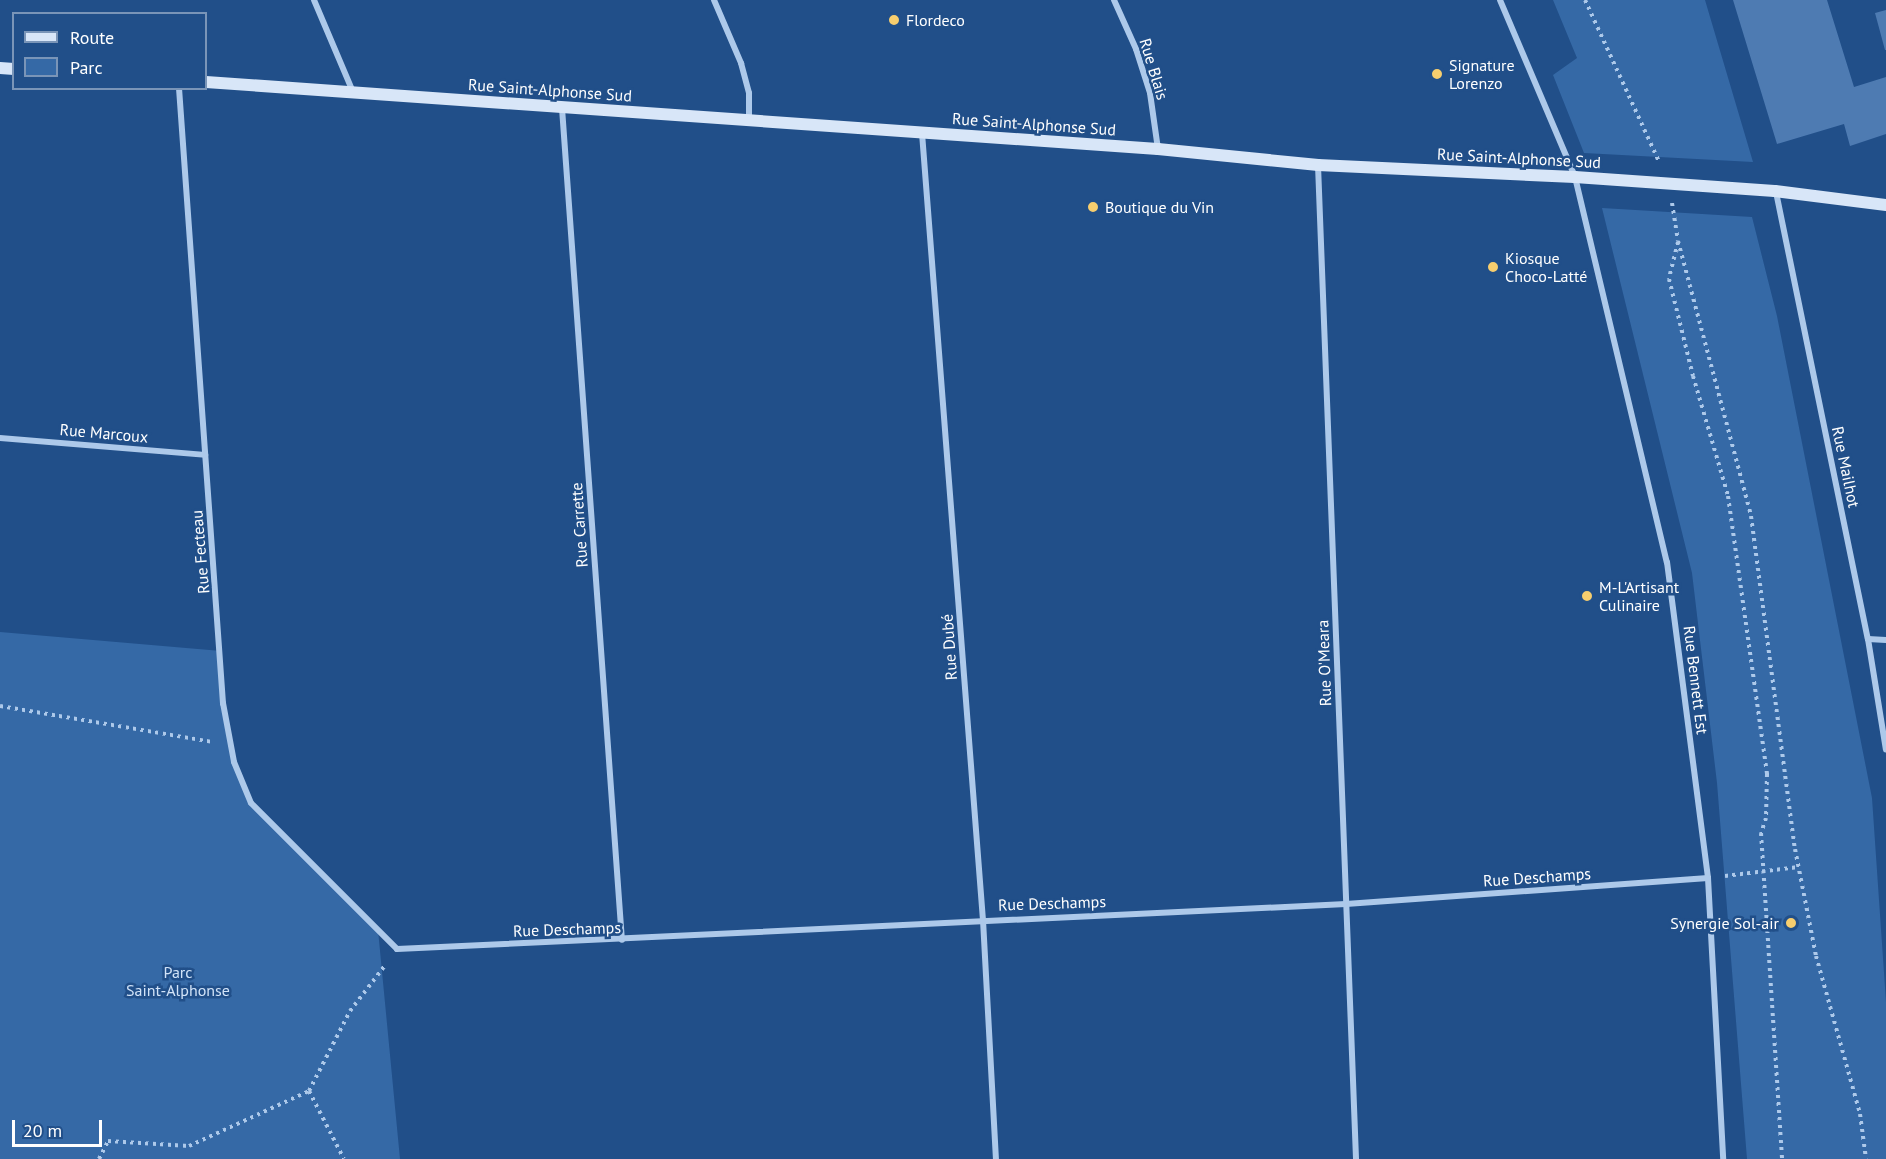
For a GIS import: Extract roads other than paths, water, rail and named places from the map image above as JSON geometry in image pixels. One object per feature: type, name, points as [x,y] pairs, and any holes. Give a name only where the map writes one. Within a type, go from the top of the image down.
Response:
[{"type":"main road","name":"Rue Saint-Alphonse Sud","points":[[207,82],[1158,149],[1318,165],[1575,177],[1775,191],[1886,205]]},
{"type":"main road","name":"Rue Saint-Alphonse Sud","points":[[1860,201],[1886,200]]},
{"type":"street","points":[[314,0],[353,92]]},
{"type":"street","points":[[714,0],[741,63],[749,93],[748,120]]},
{"type":"street","name":"Rue Blais","points":[[1114,0],[1136,49],[1150,93],[1158,149]]},
{"type":"street","name":"Rue Bennett Est","points":[[1500,0],[1575,177],[1667,562],[1708,878],[1723,1159]]},
{"type":"street","name":"Rue Fecteau","points":[[179,90],[223,703],[234,762],[251,803],[397,949]]},
{"type":"street","name":"Rue Carrette","points":[[562,108],[622,940]]},
{"type":"street","name":"Rue Dubé","points":[[922,132],[983,920],[996,1159]]},
{"type":"street","name":"Rue O'Meara","points":[[1318,165],[1356,1159]]},
{"type":"street","name":"Rue Mailhot","points":[[1775,191],[1868,639],[1886,750]]},
{"type":"street","name":"Rue Marcoux","points":[[0,438],[205,455]]},
{"type":"street","points":[[1868,639],[1886,640]]},
{"type":"street","name":"Rue Deschamps","points":[[397,949],[1346,904],[1708,878]]},
{"type":"place","name":"Flordeco","points":[[894,20]]},
{"type":"place","name":"Signature Lorenzo","points":[[1437,74]]},
{"type":"place","name":"Boutique du Vin","points":[[1093,207]]},
{"type":"place","name":"Kiosque Choco-Latté","points":[[1493,267]]},
{"type":"place","name":"M-L'Artisant Culinaire","points":[[1587,596]]},
{"type":"place","name":"Synergie Sol-air","points":[[1791,923]]},
{"type":"park label","name":"Parc Saint-Alphonse","points":[[178,981]]}]
